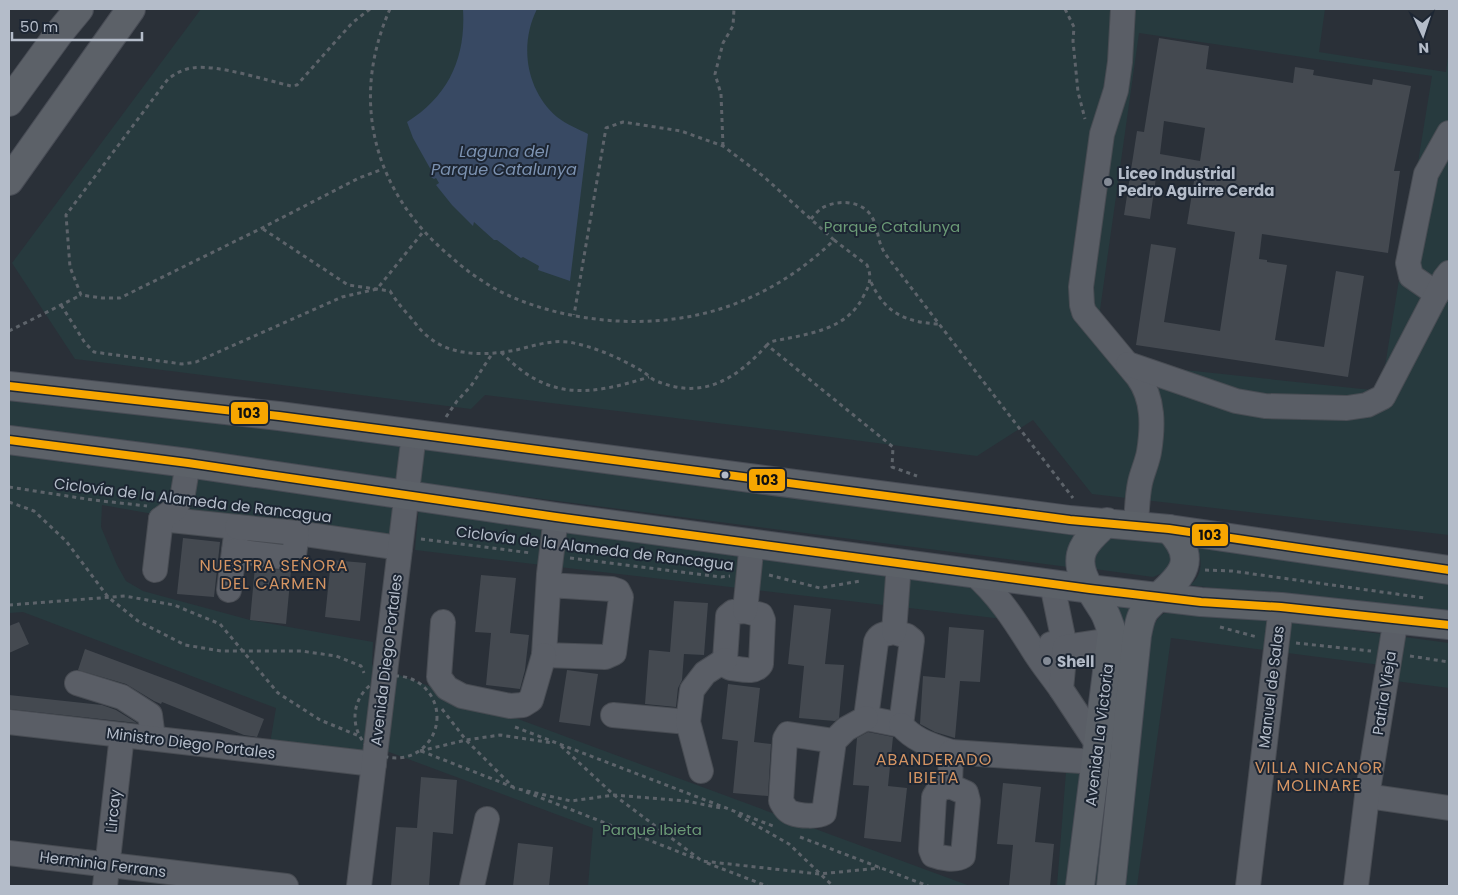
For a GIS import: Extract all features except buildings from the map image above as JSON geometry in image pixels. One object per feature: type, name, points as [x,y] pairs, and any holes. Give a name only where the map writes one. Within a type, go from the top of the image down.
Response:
[{"type":"main road","points":[[9,102],[79,9]]},
{"type":"main road","points":[[9,181],[131,9]]},
{"type":"main road","points":[[9,386],[279,416],[1070,520],[1169,529],[1449,570]]},
{"type":"main road","points":[[9,440],[188,463],[556,518],[752,542],[899,573],[973,573],[1201,602],[1281,607],[1449,625]]},
{"type":"main road","points":[[1090,589],[1082,572],[1081,555],[1098,522]]},
{"type":"main road","points":[[1160,597],[1177,580],[1184,568],[1182,548],[1177,537],[1169,529]]},
{"type":"main road","name":"Avenida La Victoria","points":[[1080,886],[1112,632],[1104,612],[1090,589]]},
{"type":"main road","name":"Avenida La Victoria","points":[[1111,886],[1137,635],[1142,615],[1160,597]]},
{"type":"street","points":[[1123,9],[1120,62],[1116,90],[1102,134],[1080,287],[1084,312],[1145,386],[1152,420],[1148,453],[1140,483],[1136,526]]},
{"type":"street","points":[[1436,294],[1411,276],[1408,263],[1426,174],[1449,133]]},
{"type":"street","points":[[1128,364],[1236,401],[1265,406],[1347,408],[1367,405],[1383,397],[1436,294],[1449,274]]},
{"type":"street","name":"Avenida Diego Portales","points":[[359,886],[406,495],[424,435]]},
{"type":"street","points":[[155,570],[168,514],[183,493],[188,463]]},
{"type":"street","points":[[168,514],[237,527],[400,543]]},
{"type":"street","points":[[444,622],[439,677],[447,688],[462,696],[510,706],[523,705],[531,700],[544,655],[551,555],[556,518]]},
{"type":"street","points":[[229,590],[237,527]]},
{"type":"street","points":[[234,551],[290,558],[294,555],[297,533]]},
{"type":"street","points":[[745,611],[752,542]]},
{"type":"street","points":[[894,632],[899,573]]},
{"type":"street","points":[[834,741],[846,729],[866,718],[901,725],[910,735],[922,742],[951,752],[1097,754],[1061,689],[1028,639],[997,596],[973,573]]},
{"type":"street","points":[[1052,584],[1065,647],[1061,689]]},
{"type":"street","points":[[544,655],[605,657],[614,653],[621,597],[618,591],[612,589],[549,585]]},
{"type":"street","name":"Manuel de Salas","points":[[1248,886],[1281,607]]},
{"type":"street","points":[[745,611],[761,615],[763,620],[761,664],[759,668],[754,670],[731,668],[727,666],[725,660],[728,616],[733,612],[745,611]]},
{"type":"street","name":"Patria Vieja","points":[[1356,886],[1367,796],[1396,618]]},
{"type":"street","points":[[866,718],[876,642],[882,634],[894,632],[907,636],[912,640],[901,725]]},
{"type":"street","points":[[1028,639],[1065,647],[1111,640]]},
{"type":"street","points":[[701,770],[688,722],[692,690],[705,673],[725,660]]},
{"type":"street","points":[[77,683],[122,697],[150,715],[153,738]]},
{"type":"street","points":[[612,715],[688,722]]},
{"type":"street","name":"Ministro Diego Portales","points":[[9,722],[374,764]]},
{"type":"street","name":"Lircay","points":[[106,876],[122,735]]},
{"type":"street","points":[[950,786],[951,752]]},
{"type":"street","points":[[1367,796],[1449,808]]},
{"type":"street","points":[[472,886],[487,819]]},
{"type":"street","name":"Herminia Ferrans","points":[[9,853],[106,876],[286,886]]},
{"type":"path","points":[[81,295],[70,267],[66,215],[164,84],[174,74],[192,68],[207,67],[291,86],[297,85],[352,23],[370,9]]},
{"type":"path","points":[[390,9],[379,40],[370,99],[372,126],[383,169],[396,193],[423,232],[435,244],[467,271],[514,298],[574,315],[604,320],[650,321],[696,316],[765,291],[789,278],[820,254],[834,240]]},
{"type":"path","points":[[723,146],[721,94],[716,74],[723,44],[733,26],[734,9]]},
{"type":"path","points":[[1064,9],[1074,27],[1078,92],[1084,118],[1090,132],[1102,134]]},
{"type":"path","points":[[262,228],[348,285],[390,291],[396,302],[423,333],[438,344],[471,353],[493,354],[555,342],[568,342],[608,354],[643,371],[660,382],[680,387],[703,388],[714,386],[748,365],[770,342],[809,334],[840,322],[856,308],[870,281],[870,271],[867,265],[834,240],[763,176],[723,146],[681,131],[623,122],[606,128],[574,315]]},
{"type":"path","points":[[9,331],[81,295],[120,298],[359,178],[383,169]]},
{"type":"path","points":[[811,219],[820,209],[834,204],[850,203],[864,208],[874,220],[880,247],[938,324],[1098,522]]},
{"type":"path","points":[[61,305],[85,343],[94,352],[182,364],[196,362],[342,297],[377,289],[423,232]]},
{"type":"path","points":[[870,281],[879,298],[895,313],[914,321],[938,324]]},
{"type":"path","points":[[768,345],[893,447],[892,467],[919,477]]},
{"type":"path","points":[[501,352],[527,376],[543,383],[569,390],[601,390],[649,376]]},
{"type":"path","points":[[424,435],[471,386],[493,354]]},
{"type":"path","name":"Ciclovía de la Alameda de Rancagua","points":[[9,487],[168,514]]},
{"type":"path","points":[[9,502],[34,511],[66,541],[108,597],[138,621],[185,645],[220,651],[301,651],[336,656],[361,666],[369,685]]},
{"type":"path","name":"Ciclovía de la Alameda de Rancagua","points":[[400,543],[551,555],[721,577],[769,575],[820,588],[899,573]]},
{"type":"path","points":[[1201,602],[1202,570],[1232,571],[1430,599]]},
{"type":"path","points":[[9,605],[125,596],[174,605],[220,624],[278,693],[320,720],[358,736]]},
{"type":"path","points":[[1218,626],[1277,641],[1390,653],[1449,662]]},
{"type":"path","points":[[440,698],[431,694],[466,740],[514,788],[571,801],[614,795],[686,802],[728,809],[789,844],[832,886]]},
{"type":"path","points":[[513,726],[773,826]]},
{"type":"path","points":[[767,886],[702,861],[514,788],[420,751],[466,740],[500,735],[559,744],[614,795],[702,861],[819,874],[882,868]]},
{"type":"path","points":[[792,834],[928,886]]},
{"type":"green space","name":"Parque Catalunya","points":[[201,9],[1325,9],[1319,52],[1446,72],[1449,49],[1449,535],[1092,494],[1033,420],[977,456],[485,395],[471,409],[75,359],[12,263]],"holes":[[[1139,33],[1432,76],[1381,391],[1128,364],[1100,310]]]},
{"type":"green space","points":[[9,394],[1079,528],[1073,543],[1076,568],[9,430]]},
{"type":"green space","name":"Parque Ibieta","points":[[9,451],[396,501],[390,550],[102,505],[101,527],[126,581],[143,591],[250,620],[373,642],[372,665],[970,886],[588,886],[593,828],[365,743],[362,764],[268,755],[276,708],[23,612],[9,613]]},
{"type":"green space","points":[[419,505],[980,584],[1003,619],[415,550]]},
{"type":"green space","points":[[1102,536],[1163,540],[1171,546],[1174,563],[1165,572],[1153,577],[1095,569],[1088,546]]},
{"type":"green space","points":[[1194,543],[1449,575],[1449,618],[1190,585],[1198,576],[1201,565]]},
{"type":"green space","points":[[1111,603],[1147,604],[1152,628],[1160,616],[1169,611],[1195,609],[1449,643],[1449,688],[1395,681],[1396,667],[1171,638],[1137,886],[1057,886],[1066,772],[1101,776]]},
{"type":"water","name":"Laguna del Parque Catalunya","points":[[463,9],[537,9],[528,37],[527,52],[532,80],[538,94],[557,117],[588,134],[570,281],[538,270],[539,266],[523,257],[521,258],[497,240],[494,240],[474,222],[473,226],[452,205],[436,185],[439,183],[436,178],[431,177],[431,170],[413,138],[407,122],[422,112],[434,100],[452,74],[458,59],[463,27]]},
{"type":"transit line","name":"103","points":[[9,386],[279,416],[1070,520],[1169,529],[1449,570]]},
{"type":"transit line","name":"103","points":[[9,440],[188,463],[556,517],[1090,589],[1201,602],[1281,607],[1449,625]]},
{"type":"place","name":"Liceo Industrial Pedro Aguirre Cerda","points":[[1108,182]]},
{"type":"place","name":"Shell","points":[[1047,661]]},
{"type":"district","name":"NUESTRA SEÑORA DEL CARMEN","points":[[274,574]]},
{"type":"district","name":"ABANDERADO IBIETA","points":[[934,768]]},
{"type":"district","name":"VILLA NICANOR MOLINARE","points":[[1319,776]]}]
